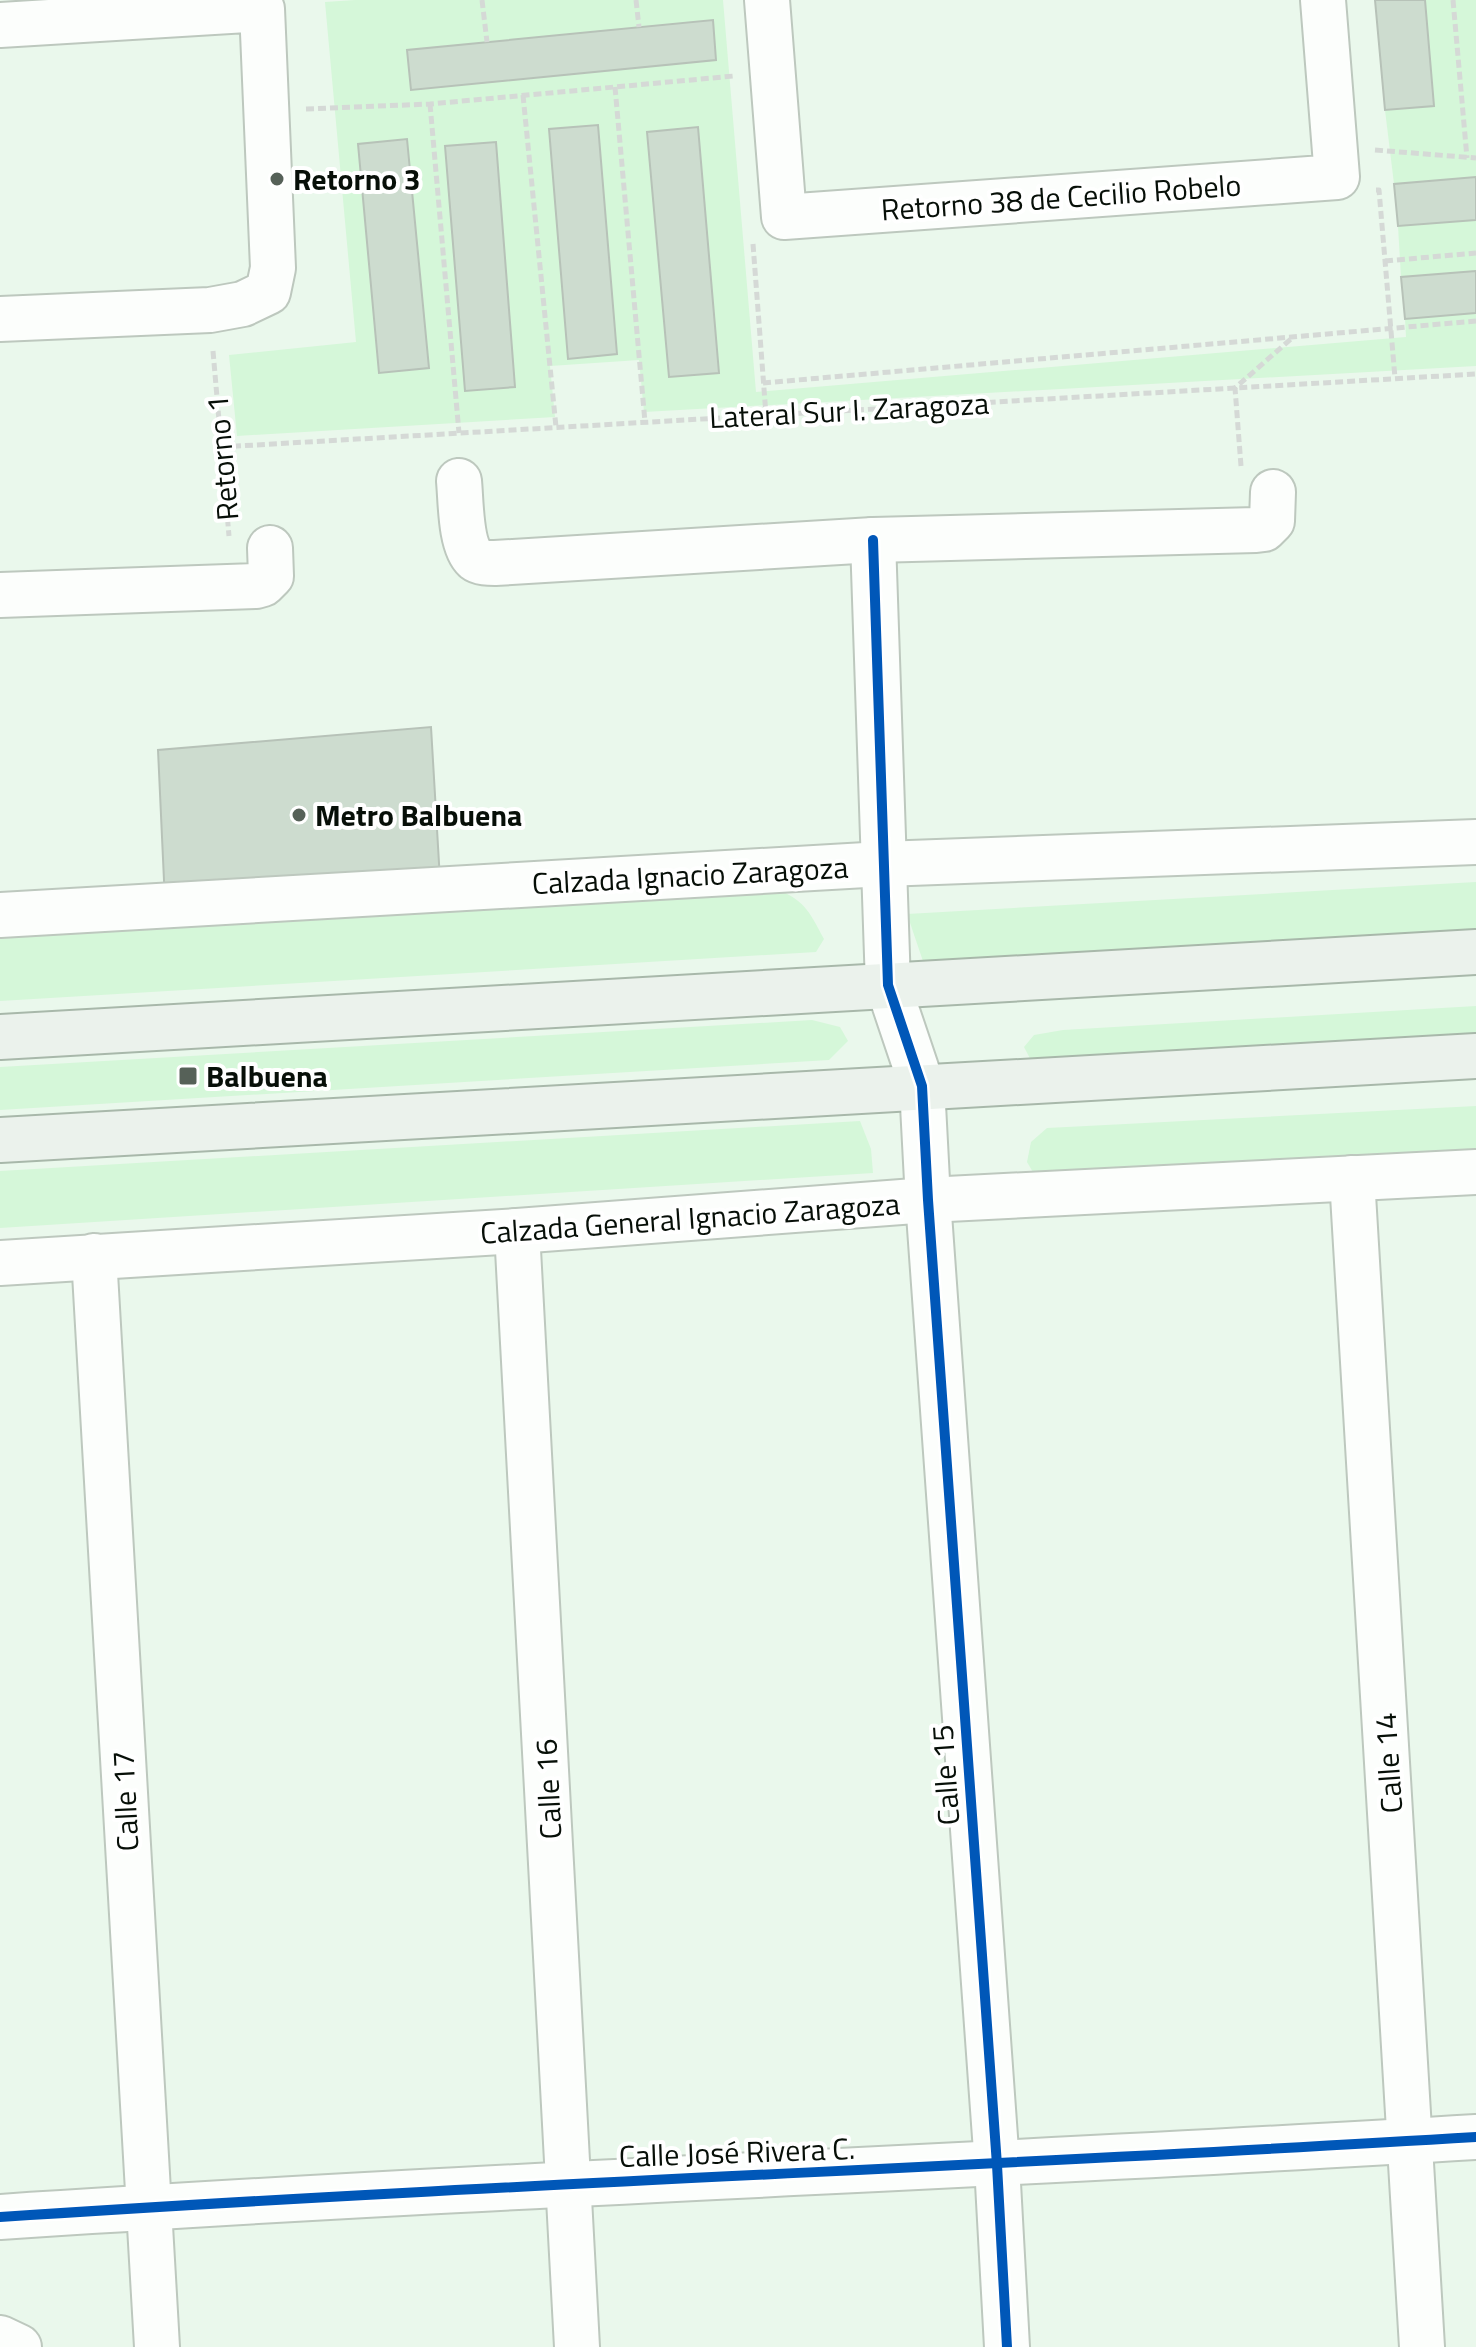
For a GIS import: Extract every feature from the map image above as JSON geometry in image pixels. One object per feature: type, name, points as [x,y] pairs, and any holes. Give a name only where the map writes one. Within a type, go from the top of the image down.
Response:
[{"type":"main road","points":[[0,1037],[1476,952]]},
{"type":"main road","points":[[0,1140],[1476,1056]]},
{"type":"street","points":[[767,0],[784,217]]},
{"type":"street","points":[[1323,0],[1336,161]]},
{"type":"street","points":[[0,25],[262,9],[273,268],[268,292],[256,299],[210,310],[0,319]]},
{"type":"street","name":"Retorno 38 de Cecilio Robelo","points":[[784,217],[1336,161]]},
{"type":"street","points":[[459,481],[465,536],[475,558],[484,563],[873,540],[1256,530],[1264,529],[1272,521],[1273,492]]},
{"type":"street","name":"Calle 15","points":[[873,540],[888,985],[922,1086],[1007,2347]]},
{"type":"street","points":[[0,595],[263,584],[271,576],[270,548]]},
{"type":"street","name":"Calzada Ignacio Zaragoza","points":[[0,915],[883,864],[1476,842]]},
{"type":"street","name":"Calzada General Ignacio Zaragoza","points":[[0,1263],[517,1231],[928,1200],[1476,1172]]},
{"type":"street","name":"Calle 14","points":[[1352,1178],[1422,2347]]},
{"type":"street","name":"Calle 16","points":[[517,1231],[577,2347]]},
{"type":"street","name":"Calle 17","points":[[94,1256],[157,2347]]},
{"type":"street","name":"Calle José Rivera C.","points":[[0,2217],[570,2183],[997,2165],[1476,2137]]},
{"type":"street","points":[[0,2338],[19,2347]]},
{"type":"path","points":[[482,0],[487,42]]},
{"type":"path","points":[[636,0],[639,27]]},
{"type":"path","points":[[1453,0],[1467,158]]},
{"type":"path","points":[[265,111],[430,104],[774,73]]},
{"type":"path","points":[[615,87],[645,422]]},
{"type":"path","points":[[523,95],[556,427]]},
{"type":"path","points":[[430,104],[459,433]]},
{"type":"path","points":[[1336,161],[1476,158]]},
{"type":"path","points":[[1336,161],[1379,190],[1395,378]]},
{"type":"path","points":[[766,415],[752,245],[784,217]]},
{"type":"path","points":[[1385,261],[1476,253]]},
{"type":"path","points":[[1273,492],[1244,505],[1235,388],[1293,338]]},
{"type":"green space","points":[[723,0],[756,392],[1406,337],[1405,319],[1476,313],[1476,366],[644,412],[639,360],[550,366],[555,417],[237,436],[229,355],[356,342],[325,2]]},
{"type":"green space","points":[[1425,0],[1476,0],[1476,177],[1394,184],[1385,110],[1434,106]]},
{"type":"green space","points":[[1476,220],[1476,271],[1401,277],[1398,226]]},
{"type":"green space","points":[[1476,882],[1476,951],[926,970],[907,914]]},
{"type":"green space","points":[[773,887],[799,902],[809,913],[824,939],[816,952],[0,1001],[0,937]]},
{"type":"green space","points":[[1476,1006],[1476,1046],[1034,1066],[1024,1047],[1034,1035],[1063,1030]]},
{"type":"green space","points":[[812,1020],[840,1027],[848,1041],[829,1060],[0,1110],[0,1067]]},
{"type":"green space","points":[[1476,1106],[1476,1159],[1037,1179],[1027,1162],[1031,1142],[1047,1128]]},
{"type":"green space","points":[[860,1121],[871,1149],[873,1173],[0,1228],[0,1171]]},
{"type":"building","points":[[1375,0],[1425,0],[1434,106],[1385,110]]},
{"type":"building","points":[[713,20],[716,60],[411,90],[407,50]]},
{"type":"building","points":[[598,125],[617,354],[568,359],[549,129]]},
{"type":"building","points":[[698,127],[719,373],[669,377],[647,132]]},
{"type":"building","points":[[407,139],[429,368],[379,373],[358,144]]},
{"type":"building","points":[[496,142],[515,387],[465,391],[445,146]]},
{"type":"building","points":[[1476,177],[1476,220],[1398,226],[1394,184]]},
{"type":"building","points":[[1476,271],[1476,313],[1405,319],[1401,277]]},
{"type":"building","name":"Metro Balbuena","points":[[431,727],[440,880],[165,902],[158,750]]},
{"type":"cycle path","points":[[873,540],[888,985],[922,1086],[1007,2347]]},
{"type":"cycle path","points":[[0,2217],[1476,2137]]},
{"type":"place","name":"Retorno 3","points":[[277,179]]},
{"type":"place","name":"Metro Balbuena","points":[[299,815]]},
{"type":"place","name":"Balbuena","points":[[188,1076]]}]
